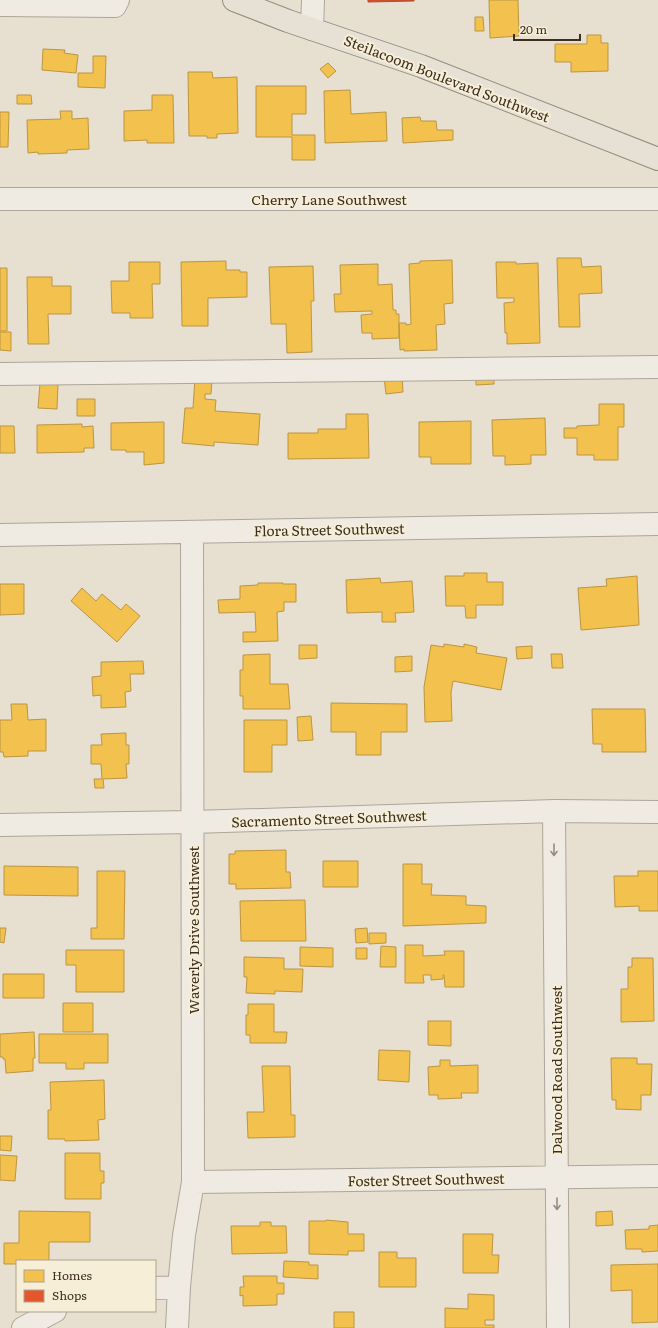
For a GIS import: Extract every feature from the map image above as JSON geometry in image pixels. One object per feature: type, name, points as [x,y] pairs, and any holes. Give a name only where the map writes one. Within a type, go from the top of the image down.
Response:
[{"type":"main road","name":"Steilacoom Boulevard Southwest","points":[[234,0],[312,29],[421,66],[658,160]]},
{"type":"street","points":[[0,5],[115,6],[118,0]]},
{"type":"street","points":[[312,29],[313,0]]},
{"type":"street","name":"Cherry Lane Southwest","points":[[0,199],[658,199]]},
{"type":"street","points":[[0,374],[658,367]]},
{"type":"street","name":"Flora Street Southwest","points":[[0,535],[658,524]]},
{"type":"street","name":"Waverly Drive Southwest","points":[[177,1328],[178,1288],[184,1235],[193,1182],[192,532]]},
{"type":"street","name":"Sacramento Street Southwest","points":[[0,825],[193,822],[554,812],[658,812]]},
{"type":"street","name":"Dalwood Road Southwest","points":[[554,812],[558,1328]]},
{"type":"street","name":"Foster Street Southwest","points":[[193,1182],[658,1176]]},
{"type":"street","points":[[156,1288],[178,1288]]},
{"type":"street","points":[[23,1328],[53,1312]]},
{"type":"building: Homes","points":[[489,0],[518,0],[519,36],[490,38]]},
{"type":"building: Homes","points":[[475,17],[483,17],[484,31],[475,31]]},
{"type":"building: Homes","points":[[587,35],[601,35],[601,43],[608,43],[608,71],[571,72],[571,62],[555,62],[555,44],[587,44]]},
{"type":"building: Homes","points":[[43,49],[65,50],[64,53],[78,55],[76,73],[42,70]]},
{"type":"building: Homes","points":[[93,56],[106,56],[105,88],[78,87],[78,73],[93,73]]},
{"type":"building: Homes","points":[[328,63],[336,71],[328,78],[320,69]]},
{"type":"building: Homes","points":[[188,72],[212,72],[213,78],[237,77],[238,133],[217,134],[217,138],[207,138],[207,136],[189,136]]},
{"type":"building: Homes","points":[[256,86],[306,86],[306,114],[292,114],[292,135],[315,135],[315,160],[292,160],[292,137],[256,137]]},
{"type":"building: Homes","points":[[350,90],[351,114],[386,112],[387,141],[325,143],[324,91]]},
{"type":"building: Homes","points":[[17,95],[31,95],[32,104],[17,104]]},
{"type":"building: Homes","points":[[152,95],[173,95],[174,143],[147,143],[147,140],[124,141],[124,111],[152,110]]},
{"type":"building: Homes","points":[[60,111],[72,111],[72,119],[88,118],[89,149],[67,150],[67,153],[28,153],[27,120],[61,119]]},
{"type":"building: Homes","points":[[0,112],[9,112],[8,147],[0,147]]},
{"type":"building: Homes","points":[[420,117],[421,121],[436,121],[437,130],[453,130],[453,140],[403,143],[402,118]]},
{"type":"building: Homes","points":[[557,258],[581,258],[582,267],[601,266],[602,293],[579,294],[580,327],[559,327]]},
{"type":"building: Homes","points":[[452,260],[453,303],[444,304],[445,324],[436,325],[437,350],[400,350],[399,323],[406,323],[406,325],[411,324],[409,264],[420,263],[420,261]]},
{"type":"building: Homes","points":[[226,261],[226,270],[240,270],[240,272],[247,272],[247,297],[208,298],[208,326],[182,326],[181,262]]},
{"type":"building: Homes","points":[[129,262],[160,262],[160,284],[152,284],[153,318],[130,318],[130,313],[112,313],[111,281],[129,281]]},
{"type":"building: Homes","points":[[496,262],[516,262],[516,264],[538,263],[540,343],[507,344],[504,303],[514,302],[514,298],[497,298]]},
{"type":"building: Homes","points":[[378,264],[378,285],[392,284],[393,310],[396,310],[396,314],[399,314],[399,338],[372,339],[372,333],[362,333],[361,315],[372,314],[372,311],[335,312],[334,294],[341,294],[340,265]]},
{"type":"building: Homes","points":[[313,266],[314,301],[311,301],[312,352],[287,353],[286,324],[271,324],[269,267]]},
{"type":"building: Homes","points":[[0,268],[7,268],[7,331],[0,331]]},
{"type":"building: Homes","points":[[27,277],[52,277],[52,286],[71,286],[71,314],[48,314],[49,344],[28,344]]},
{"type":"building: Homes","points":[[0,332],[11,332],[11,351],[0,350]]},
{"type":"building: Homes","points":[[476,373],[494,373],[494,384],[476,385]]},
{"type":"building: Homes","points":[[402,376],[403,392],[386,394],[384,377]]},
{"type":"building: Homes","points":[[195,378],[212,379],[211,394],[205,394],[205,399],[216,400],[215,411],[260,414],[258,445],[214,442],[214,446],[182,443],[185,408],[193,408]]},
{"type":"building: Homes","points":[[40,383],[58,384],[57,409],[38,408]]},
{"type":"building: Homes","points":[[77,399],[95,399],[95,416],[77,416]]},
{"type":"building: Homes","points":[[599,404],[624,404],[624,427],[618,427],[618,460],[594,460],[594,455],[577,455],[577,438],[564,438],[564,428],[599,425]]},
{"type":"building: Homes","points":[[346,414],[368,414],[369,458],[288,459],[288,433],[318,433],[318,429],[346,429]]},
{"type":"building: Homes","points":[[545,418],[546,455],[531,455],[531,464],[505,465],[505,456],[493,456],[492,420]]},
{"type":"building: Homes","points":[[471,421],[471,464],[431,464],[431,457],[419,457],[419,422]]},
{"type":"building: Homes","points":[[164,422],[164,463],[144,465],[144,452],[111,450],[111,423]]},
{"type":"building: Homes","points":[[82,424],[82,427],[93,426],[94,448],[84,448],[84,452],[37,453],[37,425]]},
{"type":"building: Homes","points":[[0,426],[14,426],[15,453],[0,453]]},
{"type":"building: Homes","points":[[464,573],[487,573],[487,582],[503,582],[503,605],[476,605],[476,618],[466,618],[465,606],[446,606],[445,576],[464,576]]},
{"type":"building: Homes","points":[[637,576],[639,625],[581,630],[578,588],[607,586],[606,579]]},
{"type":"building: Homes","points":[[380,578],[381,583],[412,581],[414,612],[395,613],[396,622],[382,622],[382,612],[347,613],[346,580]]},
{"type":"building: Homes","points":[[258,583],[296,584],[296,602],[284,602],[284,611],[277,612],[278,641],[243,642],[243,632],[256,632],[255,612],[219,613],[218,600],[240,599],[240,586],[258,585]]},
{"type":"building: Homes","points":[[0,584],[24,584],[24,614],[0,615]]},
{"type":"building: Homes","points":[[82,588],[96,601],[102,594],[121,610],[126,604],[140,616],[117,642],[71,601]]},
{"type":"building: Homes","points":[[444,644],[464,647],[464,644],[477,647],[476,653],[507,658],[501,690],[453,681],[451,693],[452,721],[425,722],[424,687],[431,645],[444,647]]},
{"type":"building: Homes","points":[[299,645],[317,645],[317,658],[299,659]]},
{"type":"building: Homes","points":[[532,646],[532,658],[517,659],[516,647]]},
{"type":"building: Homes","points":[[270,654],[270,684],[288,684],[290,709],[243,709],[243,696],[240,696],[240,670],[243,670],[243,655]]},
{"type":"building: Homes","points":[[551,654],[562,654],[563,668],[552,668]]},
{"type":"building: Homes","points":[[412,656],[412,671],[395,672],[395,657]]},
{"type":"building: Homes","points":[[143,661],[144,674],[130,674],[131,691],[125,692],[126,707],[101,708],[101,695],[93,696],[92,677],[101,676],[101,662]]},
{"type":"building: Homes","points":[[331,703],[407,704],[407,732],[381,732],[381,755],[356,755],[356,732],[331,732]]},
{"type":"building: Homes","points":[[11,704],[27,704],[28,720],[46,719],[46,751],[28,751],[28,756],[4,757],[3,752],[0,752],[0,720],[12,720]]},
{"type":"building: Homes","points":[[592,709],[645,709],[646,752],[602,752],[602,744],[593,744]]},
{"type":"building: Homes","points":[[311,716],[313,740],[298,741],[297,717]]},
{"type":"building: Homes","points":[[244,720],[287,720],[287,745],[272,745],[272,772],[244,772]]},
{"type":"building: Homes","points":[[126,733],[126,745],[129,745],[129,764],[126,764],[127,778],[103,779],[104,788],[95,788],[94,779],[102,779],[101,764],[91,764],[91,745],[102,745],[101,734]]},
{"type":"building: Homes","points":[[286,850],[286,872],[290,872],[291,888],[236,889],[236,884],[229,884],[229,854],[235,854],[235,851]]},
{"type":"building: Homes","points":[[323,861],[358,861],[358,887],[323,887]]},
{"type":"building: Homes","points":[[403,864],[422,864],[422,884],[432,884],[431,895],[466,896],[466,905],[486,906],[486,923],[403,926]]},
{"type":"building: Homes","points":[[4,866],[78,867],[78,896],[4,895]]},
{"type":"building: Homes","points":[[97,871],[125,871],[124,939],[91,939],[91,928],[97,928]]},
{"type":"building: Homes","points":[[638,871],[658,871],[658,911],[639,911],[639,906],[615,907],[614,876],[638,876]]},
{"type":"building: Homes","points":[[305,900],[306,941],[241,941],[240,901]]},
{"type":"building: Homes","points":[[0,928],[6,928],[4,943],[0,942]]},
{"type":"building: Homes","points":[[367,928],[368,942],[356,943],[355,929]]},
{"type":"building: Homes","points":[[369,933],[386,933],[386,943],[369,944]]},
{"type":"building: Homes","points":[[405,945],[423,945],[423,956],[445,955],[444,951],[464,951],[464,987],[445,987],[444,975],[443,979],[431,980],[431,975],[423,975],[424,983],[405,983]]},
{"type":"building: Homes","points":[[381,946],[396,947],[396,967],[380,967]]},
{"type":"building: Homes","points":[[300,947],[333,948],[333,967],[300,966]]},
{"type":"building: Homes","points":[[356,948],[367,948],[367,959],[356,959]]},
{"type":"building: Homes","points":[[66,950],[124,950],[124,992],[76,992],[76,965],[66,965]]},
{"type":"building: Homes","points":[[244,957],[284,958],[284,969],[303,969],[302,992],[275,991],[275,994],[246,993],[247,977],[244,977]]},
{"type":"building: Homes","points":[[632,958],[653,958],[654,1021],[621,1022],[621,989],[628,989],[628,967],[632,967]]},
{"type":"building: Homes","points":[[3,974],[44,974],[44,998],[3,998]]},
{"type":"building: Homes","points":[[63,1003],[93,1003],[93,1032],[63,1032]]},
{"type":"building: Homes","points":[[248,1004],[274,1004],[274,1032],[287,1032],[286,1043],[250,1043],[250,1035],[246,1035],[246,1015],[248,1015]]},
{"type":"building: Homes","points":[[428,1021],[451,1021],[451,1046],[428,1045]]},
{"type":"building: Homes","points":[[34,1032],[35,1058],[33,1058],[33,1071],[6,1073],[5,1059],[0,1057],[0,1034]]},
{"type":"building: Homes","points":[[39,1034],[108,1034],[108,1063],[84,1063],[84,1069],[66,1069],[66,1063],[39,1063]]},
{"type":"building: Homes","points":[[379,1050],[410,1051],[409,1082],[378,1080]]},
{"type":"building: Homes","points":[[611,1058],[637,1058],[637,1064],[652,1064],[651,1095],[641,1095],[641,1110],[616,1109],[616,1100],[612,1100]]},
{"type":"building: Homes","points":[[440,1060],[450,1060],[450,1066],[478,1065],[478,1093],[461,1093],[462,1098],[438,1099],[438,1095],[429,1095],[428,1067],[440,1066]]},
{"type":"building: Homes","points":[[262,1066],[290,1066],[291,1115],[295,1115],[295,1137],[248,1138],[247,1112],[264,1112]]},
{"type":"building: Homes","points":[[104,1080],[105,1119],[98,1120],[99,1140],[65,1141],[65,1139],[48,1139],[48,1110],[51,1110],[50,1082]]},
{"type":"building: Homes","points":[[0,1136],[12,1136],[11,1151],[0,1150]]},
{"type":"building: Homes","points":[[65,1153],[100,1153],[100,1171],[104,1171],[104,1183],[101,1183],[101,1199],[65,1199]]},
{"type":"building: Homes","points":[[0,1155],[17,1156],[15,1181],[0,1180]]},
{"type":"building: Homes","points":[[19,1211],[90,1212],[90,1242],[49,1242],[49,1260],[16,1260],[16,1264],[4,1264],[4,1243],[19,1243]]},
{"type":"building: Homes","points":[[612,1211],[613,1225],[596,1226],[596,1212]]},
{"type":"building: Homes","points":[[326,1220],[348,1222],[348,1234],[364,1234],[364,1251],[348,1251],[348,1255],[309,1254],[309,1221]]},
{"type":"building: Homes","points":[[260,1222],[271,1222],[271,1226],[286,1226],[287,1253],[232,1254],[231,1226],[260,1226]]},
{"type":"building: Homes","points":[[658,1225],[658,1251],[642,1252],[642,1249],[626,1249],[625,1230],[649,1229],[649,1226]]},
{"type":"building: Homes","points":[[463,1234],[493,1234],[492,1255],[499,1255],[498,1273],[463,1273]]},
{"type":"building: Homes","points":[[379,1252],[397,1252],[397,1258],[416,1258],[416,1287],[379,1287]]},
{"type":"building: Homes","points":[[284,1261],[309,1262],[309,1265],[318,1265],[318,1279],[283,1277]]},
{"type":"building: Homes","points":[[658,1264],[658,1322],[632,1323],[632,1290],[611,1291],[611,1265]]},
{"type":"building: Homes","points":[[243,1276],[277,1276],[277,1283],[284,1283],[284,1294],[277,1294],[277,1305],[243,1306],[243,1295],[240,1296],[240,1287],[244,1287]]},
{"type":"building: Homes","points":[[468,1294],[494,1295],[494,1320],[485,1320],[485,1325],[494,1325],[494,1328],[445,1328],[445,1308],[468,1309]]},
{"type":"building: Homes","points":[[334,1312],[354,1312],[354,1328],[334,1328]]},
{"type":"building: Shops","points":[[368,0],[414,0],[414,1],[368,2]]}]
